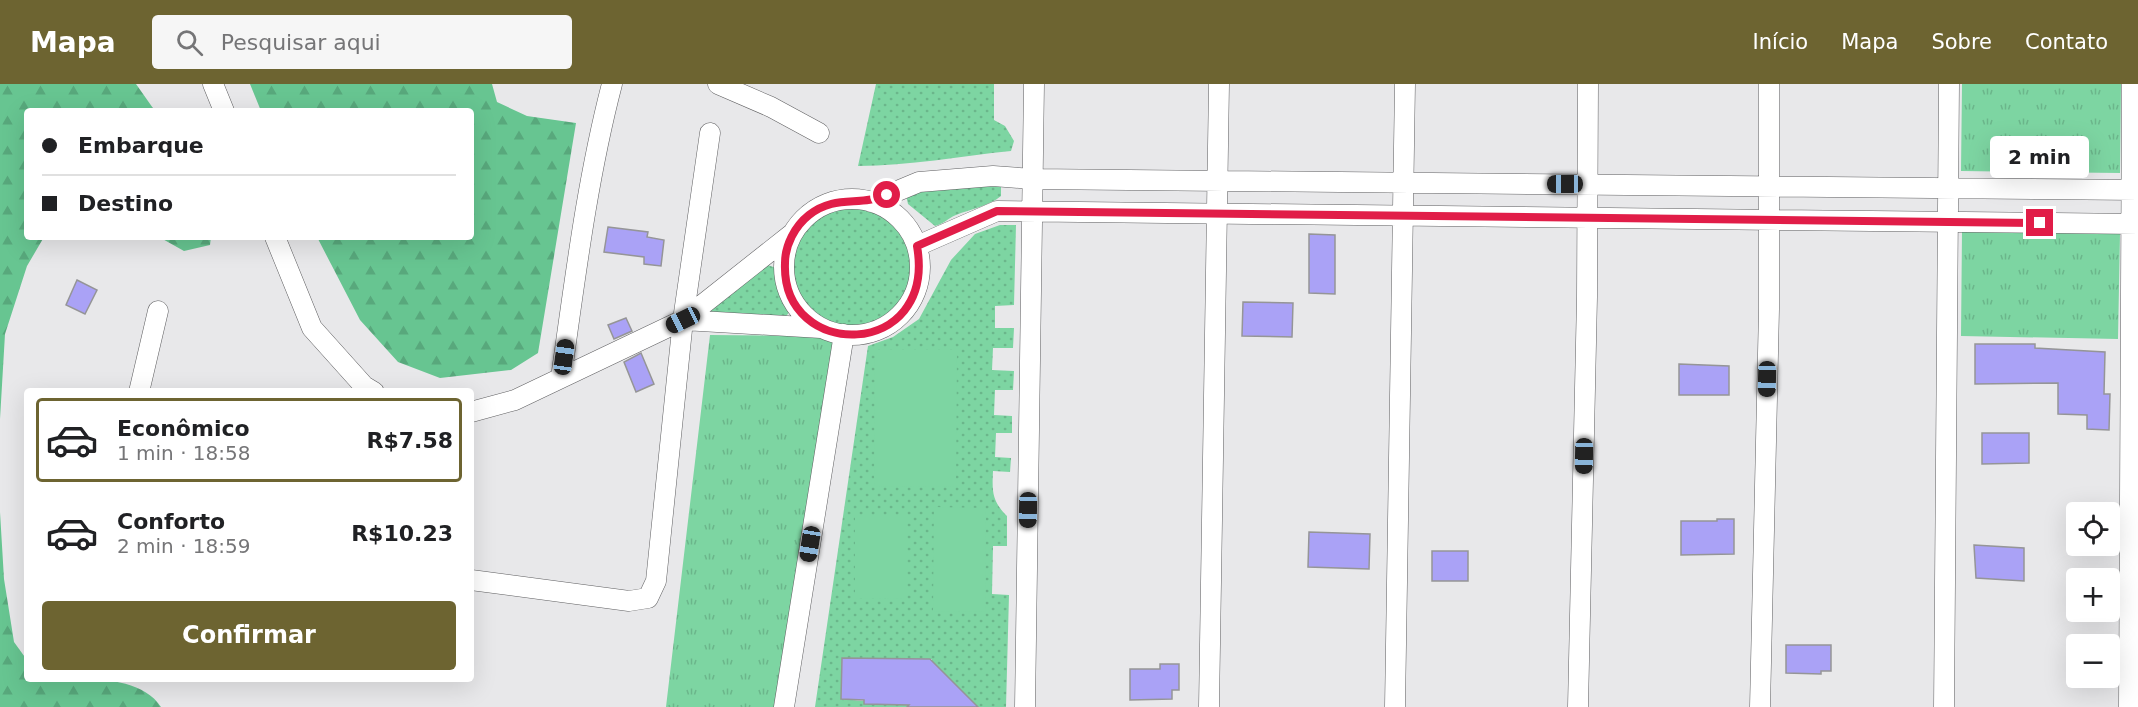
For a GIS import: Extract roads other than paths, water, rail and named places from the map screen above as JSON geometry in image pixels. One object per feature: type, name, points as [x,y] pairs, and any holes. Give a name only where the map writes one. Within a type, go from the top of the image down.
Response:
[{"type":"street","points":[[213,84],[223,108]]},
{"type":"street","points":[[561,378],[578,252],[602,121],[612,84]]},
{"type":"street","points":[[718,84],[771,107],[819,133]]},
{"type":"street","points":[[1025,707],[1034,84]]},
{"type":"street","points":[[1209,707],[1220,84]]},
{"type":"street","points":[[1395,707],[1405,216],[1405,84]]},
{"type":"street","points":[[1578,707],[1588,84]]},
{"type":"street","points":[[1760,707],[1769,309],[1769,84]]},
{"type":"street","points":[[1944,707],[1949,84]]},
{"type":"street","points":[[2129,707],[2135,224],[2132,84]]},
{"type":"street","points":[[474,580],[629,601],[648,598],[656,581],[683,320],[710,133]]},
{"type":"street","points":[[871,202],[919,182],[993,176],[1033,179],[2135,190]]},
{"type":"street","points":[[474,411],[515,400],[683,320],[793,233],[808,216],[827,204],[848,199],[871,202],[891,211],[907,226],[917,246],[921,266],[918,285],[911,303],[898,317],[882,328],[863,334],[844,334],[822,328],[683,320]]},
{"type":"street","points":[[917,246],[997,211],[2135,224]]},
{"type":"street","points":[[793,233],[785,254],[784,276],[791,297],[804,315],[822,328]]},
{"type":"street","points":[[276,240],[312,328],[367,388]]},
{"type":"street","points":[[140,388],[158,311]]},
{"type":"street","points":[[784,707],[844,334]]}]
